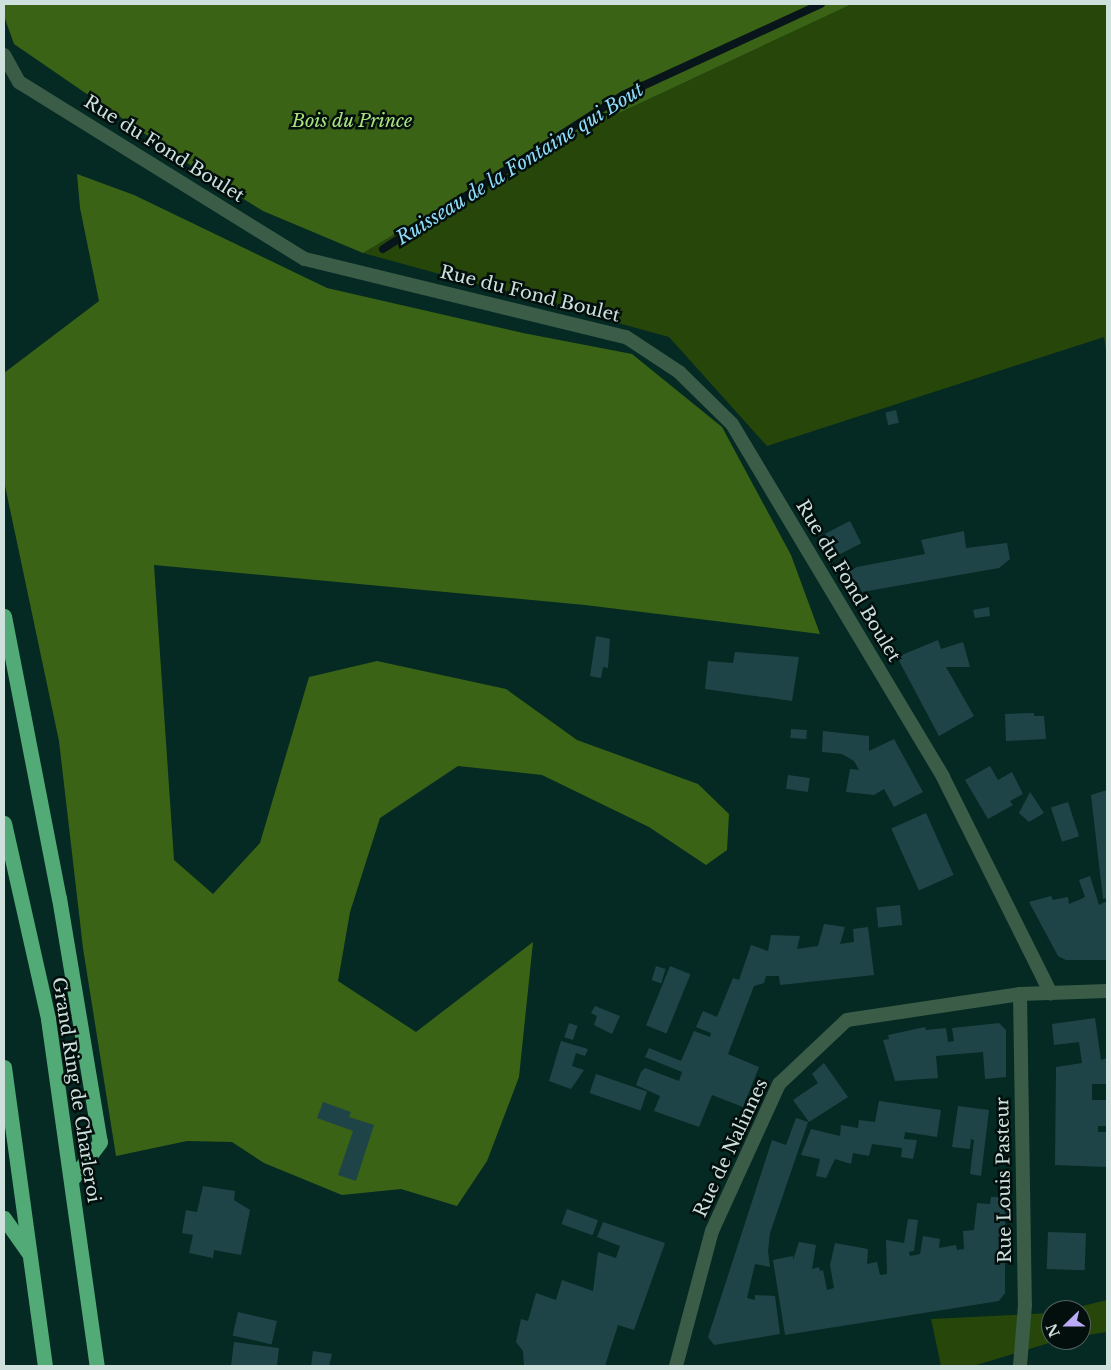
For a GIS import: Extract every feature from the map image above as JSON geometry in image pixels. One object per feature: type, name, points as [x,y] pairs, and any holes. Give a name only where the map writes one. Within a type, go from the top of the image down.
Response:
[{"type":"highway","points":[[4,616],[59,898],[100,1142],[73,1178]]},
{"type":"highway","name":"Grand Ring de Charleroi","points":[[4,823],[48,1019],[73,1178],[97,1366]]},
{"type":"highway","points":[[4,1067],[45,1366]]},
{"type":"highway","points":[[4,1218],[30,1256]]},
{"type":"street","name":"Rue du Fond Boulet","points":[[4,55],[19,82],[305,259],[626,337],[680,372],[732,424],[943,777],[1051,994]]},
{"type":"street","name":"Rue de Nalinnes","points":[[676,1366],[712,1231],[779,1084],[847,1020],[1020,994],[1107,991]]},
{"type":"street","name":"Rue Louis Pasteur","points":[[1020,994],[1025,1305],[1020,1366]]},
{"type":"green space","name":"Bois du Prince","points":[[4,4],[852,4],[525,157],[363,253],[263,211],[199,171],[14,44],[4,16]]},
{"type":"green space","points":[[852,4],[1107,4],[1107,357],[1104,337],[767,446],[669,337],[363,253],[525,157]]},
{"type":"green space","points":[[77,174],[134,195],[327,288],[523,333],[632,354],[722,427],[791,555],[820,634],[585,605],[154,565],[174,860],[213,894],[260,843],[309,677],[377,661],[506,689],[577,740],[698,784],[729,814],[727,850],[706,865],[649,827],[542,775],[458,766],[380,818],[350,912],[338,981],[416,1032],[533,942],[519,1077],[487,1161],[457,1206],[401,1189],[342,1195],[264,1163],[232,1142],[187,1141],[116,1156],[83,948],[59,741],[4,481],[4,373],[99,301],[80,208]]},
{"type":"green space","points":[[1107,1300],[1107,1332],[1091,1334],[1091,1304]]},
{"type":"green space","points":[[1041,1314],[1041,1345],[973,1366],[941,1366],[931,1319]]},
{"type":"building","points":[[896,410],[899,423],[888,425],[885,412]]},
{"type":"building","points":[[850,521],[861,543],[836,556],[825,534]]},
{"type":"building","points":[[964,531],[966,548],[1007,543],[1010,559],[999,568],[862,592],[860,588],[853,591],[844,574],[857,567],[925,554],[921,540]]},
{"type":"building","points":[[989,607],[990,616],[975,618],[973,610]]},
{"type":"building","points":[[596,636],[610,639],[608,668],[603,667],[601,678],[590,676]]},
{"type":"building","points":[[938,640],[941,649],[963,642],[970,667],[946,667],[974,716],[939,736],[897,657]]},
{"type":"building","points":[[735,652],[799,657],[792,701],[705,689],[708,661],[733,663]]},
{"type":"building","points":[[1034,713],[1034,716],[1044,716],[1046,739],[1006,741],[1005,714]]},
{"type":"building","points":[[791,729],[807,730],[806,739],[790,738]]},
{"type":"building","points":[[823,731],[869,736],[869,751],[894,739],[923,792],[894,807],[884,789],[874,795],[846,792],[850,769],[859,770],[854,761],[842,754],[822,752]]},
{"type":"building","points":[[990,766],[998,780],[1012,772],[1023,794],[1010,801],[1013,805],[988,819],[965,780]]},
{"type":"building","points":[[788,775],[810,778],[808,792],[786,789]]},
{"type":"building","points":[[1107,790],[1107,898],[1103,899],[1091,795]]},
{"type":"building","points":[[1030,792],[1044,813],[1029,822],[1019,813]]},
{"type":"building","points":[[1068,802],[1079,836],[1062,842],[1051,808]]},
{"type":"building","points":[[926,813],[954,875],[919,891],[891,828]]},
{"type":"building","points":[[1090,876],[1099,905],[1107,901],[1107,960],[1066,960],[1058,956],[1029,902],[1051,896],[1053,900],[1068,897],[1069,904],[1081,899],[1085,897],[1079,880]]},
{"type":"building","points":[[900,905],[902,925],[878,927],[876,908]]},
{"type":"building","points":[[824,924],[845,927],[840,944],[854,942],[853,929],[868,927],[874,975],[780,985],[779,976],[766,976],[764,983],[754,986],[728,1054],[759,1067],[743,1107],[712,1095],[699,1127],[654,1111],[660,1096],[636,1085],[641,1072],[645,1068],[679,1081],[682,1072],[645,1057],[649,1048],[681,1061],[694,1031],[710,1037],[711,1033],[696,1027],[703,1011],[717,1017],[733,978],[739,980],[751,945],[768,951],[771,935],[800,936],[797,949],[818,946]]},
{"type":"building","points":[[656,966],[666,969],[661,983],[652,980]]},
{"type":"building","points":[[670,966],[690,974],[666,1034],[646,1025]]},
{"type":"building","points":[[595,1006],[620,1016],[612,1034],[594,1025],[597,1016],[591,1013]]},
{"type":"building","points":[[1095,1018],[1101,1060],[1107,1058],[1107,1084],[1092,1084],[1092,1100],[1107,1100],[1107,1126],[1098,1126],[1098,1132],[1107,1132],[1107,1167],[1055,1165],[1056,1067],[1082,1063],[1079,1042],[1054,1045],[1052,1024]]},
{"type":"building","points":[[569,1023],[578,1026],[573,1040],[564,1037]]},
{"type":"building","points":[[999,1023],[1006,1030],[1006,1077],[985,1079],[983,1052],[936,1056],[938,1078],[895,1081],[883,1040],[889,1039],[888,1035],[925,1027],[926,1030],[946,1028],[948,1042],[954,1041],[952,1028]]},
{"type":"building","points":[[561,1041],[588,1049],[585,1056],[576,1053],[572,1066],[584,1070],[571,1089],[549,1081]]},
{"type":"building","points":[[824,1063],[848,1097],[809,1122],[793,1100],[818,1083],[812,1074]]},
{"type":"building","points":[[596,1074],[647,1092],[641,1110],[589,1093]]},
{"type":"building","points":[[879,1101],[941,1110],[937,1137],[905,1132],[904,1139],[917,1140],[913,1159],[901,1157],[902,1148],[872,1144],[869,1156],[853,1153],[851,1164],[835,1159],[826,1178],[816,1176],[820,1159],[801,1155],[811,1129],[840,1136],[841,1125],[858,1128],[859,1120],[875,1122]]},
{"type":"building","points":[[323,1102],[351,1112],[349,1117],[374,1125],[356,1181],[338,1175],[353,1131],[317,1118]]},
{"type":"building","points":[[958,1106],[989,1110],[981,1176],[970,1174],[974,1140],[971,1139],[970,1149],[952,1147]]},
{"type":"building","points":[[796,1118],[808,1122],[770,1233],[768,1251],[770,1267],[755,1264],[747,1298],[755,1300],[755,1295],[775,1296],[780,1334],[714,1345],[708,1337],[772,1140],[786,1145]]},
{"type":"building","points":[[203,1186],[235,1191],[234,1200],[250,1210],[241,1255],[214,1250],[213,1258],[189,1253],[193,1235],[182,1233],[186,1210],[197,1212]]},
{"type":"building","points":[[991,1197],[1005,1197],[1005,1293],[999,1301],[785,1335],[773,1260],[793,1256],[793,1260],[799,1242],[816,1245],[812,1269],[819,1267],[820,1271],[823,1270],[827,1290],[834,1288],[830,1265],[835,1243],[868,1249],[867,1264],[877,1262],[880,1275],[887,1274],[886,1240],[904,1243],[908,1219],[918,1220],[914,1251],[909,1252],[910,1256],[920,1254],[923,1236],[940,1239],[939,1248],[956,1245],[957,1250],[964,1249],[963,1231],[974,1230],[977,1203],[990,1204]]},
{"type":"building","points":[[567,1209],[598,1220],[593,1235],[562,1224]]},
{"type":"building","points":[[603,1222],[665,1243],[634,1330],[618,1325],[605,1366],[524,1366],[523,1351],[516,1342],[521,1319],[528,1321],[536,1293],[556,1300],[562,1280],[593,1291],[598,1252],[616,1258],[620,1246],[597,1237]]},
{"type":"building","points":[[1048,1232],[1086,1233],[1085,1270],[1047,1269]]},
{"type":"building","points":[[238,1312],[277,1321],[272,1344],[233,1335]]},
{"type":"building","points":[[234,1342],[279,1348],[277,1365],[231,1366]]},
{"type":"building","points":[[313,1351],[332,1354],[329,1366],[311,1366]]},
{"type":"waterway","name":"Ruisseau de la Fontaine qui Bout","points":[[383,249],[623,95],[821,4]]}]
